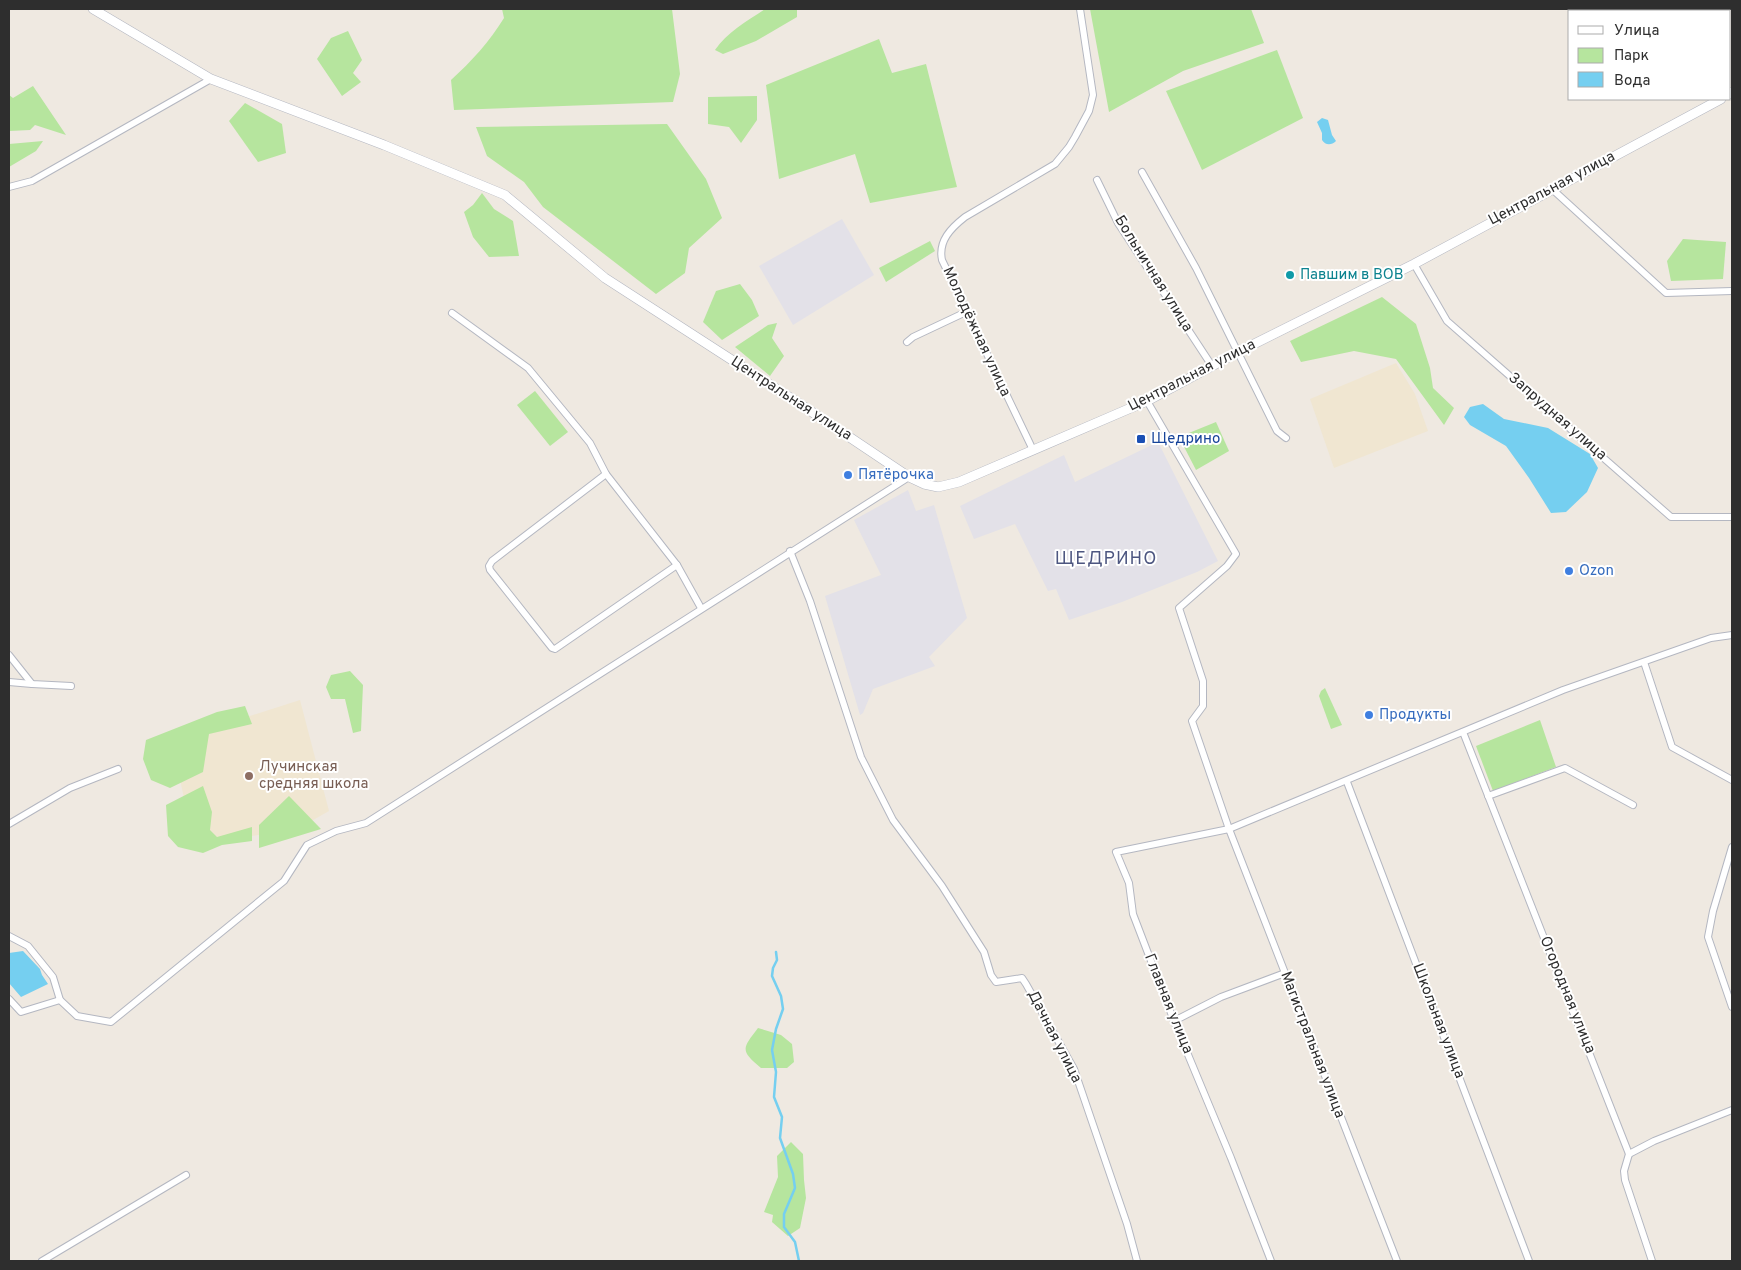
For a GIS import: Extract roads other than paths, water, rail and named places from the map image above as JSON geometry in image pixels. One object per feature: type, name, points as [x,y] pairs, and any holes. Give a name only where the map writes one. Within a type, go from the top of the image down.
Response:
[{"type":"street","name":"Центральная улица","points":[[92,9],[211,79],[384,145],[505,195],[605,278],[909,477],[924,484],[938,487],[959,482],[1147,401],[1238,352],[1414,264],[1719,100]]},
{"type":"street","name":"Молодёжная улица","points":[[1033,450],[966,312],[942,260],[941,253],[946,234],[965,217],[1055,164],[1072,142],[1089,111],[1092,94],[1080,9]]},
{"type":"street","points":[[9,187],[32,180],[211,79]]},
{"type":"street","points":[[1142,172],[1196,268],[1277,431],[1286,438]]},
{"type":"street","name":"Больничная улица","points":[[1097,180],[1118,223],[1212,366]]},
{"type":"street","points":[[1552,189],[1666,293],[1732,291]]},
{"type":"street","name":"Запрудная улица","points":[[1414,264],[1447,321],[1671,517],[1732,517]]},
{"type":"street","points":[[907,342],[913,337],[966,312]]},
{"type":"street","points":[[452,314],[528,368],[590,443],[606,474],[677,565],[701,608]]},
{"type":"street","name":"Магистральная улица","points":[[1147,401],[1236,554],[1228,566],[1179,608],[1203,681],[1203,706],[1192,721],[1229,829],[1396,1261]]},
{"type":"street","points":[[606,474],[492,561],[490,570],[552,648],[555,649],[677,565]]},
{"type":"street","points":[[9,936],[28,946],[53,977],[60,1000],[77,1016],[111,1022],[284,881],[307,845],[336,832],[366,823],[909,477]]},
{"type":"street","name":"Дачная улица","points":[[790,552],[810,601],[861,757],[893,820],[939,881],[984,952],[991,975],[996,982],[1022,978],[1074,1069],[1137,1261]]},
{"type":"street","points":[[1229,829],[1346,782],[1563,690],[1711,638],[1732,635]]},
{"type":"street","points":[[9,655],[32,684]]},
{"type":"street","points":[[1644,662],[1672,747],[1732,780]]},
{"type":"street","points":[[9,682],[71,686]]},
{"type":"street","name":"Огородная улица","points":[[1463,732],[1629,1154]]},
{"type":"street","points":[[1488,796],[1565,768],[1634,805]]},
{"type":"street","points":[[9,824],[70,788],[118,769]]},
{"type":"street","name":"Школьная улица","points":[[1346,782],[1529,1261]]},
{"type":"street","name":"Главная улица","points":[[1229,829],[1116,852],[1129,883],[1132,914],[1271,1261]]},
{"type":"street","points":[[1732,847],[1713,911],[1708,937],[1732,1006]]},
{"type":"street","points":[[1174,1022],[1221,997],[1285,973]]},
{"type":"street","points":[[9,999],[21,1012],[60,1000]]},
{"type":"street","points":[[1652,1261],[1624,1180],[1624,1171],[1629,1154],[1654,1141],[1732,1110]]},
{"type":"street","points":[[42,1261],[186,1175]]},
{"type":"water","points":[[1322,118],[1328,120],[1332,135],[1336,141],[1332,144],[1326,144],[1322,140],[1322,133],[1317,122]]},
{"type":"water","points":[[1483,404],[1504,419],[1548,428],[1590,454],[1598,468],[1587,492],[1566,512],[1551,513],[1506,446],[1470,425],[1464,417],[1470,407]]},
{"type":"water","points":[[23,951],[40,969],[48,984],[21,997],[9,983],[9,953]]},
{"type":"waterway","points":[[776,952],[777,960],[772,976],[781,996],[783,1009],[776,1029],[772,1050],[776,1072],[774,1097],[782,1117],[780,1138],[793,1174],[795,1188],[784,1214],[784,1227],[795,1242],[799,1261]]},
{"type":"place","name":"Павшим в ВОВ","points":[[1290,275]]},
{"type":"place","name":"Щедрино","points":[[1141,439]]},
{"type":"place","name":"Пятёрочка","points":[[848,475]]},
{"type":"place","name":"Ozon","points":[[1569,571]]},
{"type":"place","name":"Продукты","points":[[1369,715]]},
{"type":"place","name":"Лучинская средняя школа","points":[[249,776]]},
{"type":"district","name":"ЩЕДРИНО","points":[[1106,559]]}]
